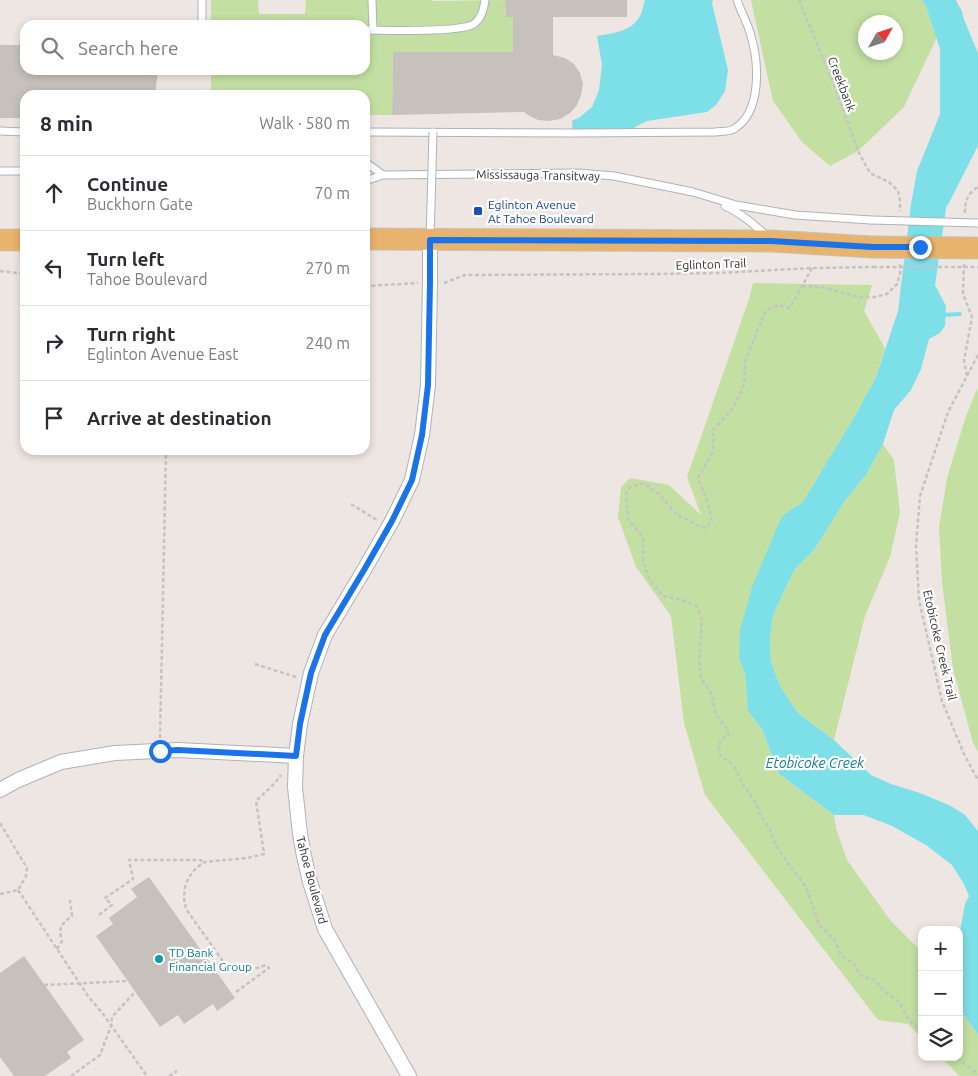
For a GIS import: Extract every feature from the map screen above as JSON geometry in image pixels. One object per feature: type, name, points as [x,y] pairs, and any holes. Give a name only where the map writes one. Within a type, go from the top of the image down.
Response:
[{"type":"main road","points":[[370,239],[771,241],[872,257],[978,248]]},
{"type":"main road","points":[[0,240],[20,240]]},
{"type":"street","name":"Tahoe Boulevard","points":[[409,1076],[325,929],[310,882],[300,834],[295,787],[300,724],[310,681],[325,635],[364,570],[412,480],[422,435],[428,385],[430,240]]},
{"type":"street","points":[[0,790],[18,780],[61,762],[115,753],[178,750],[296,756]]},
{"type":"lane","points":[[202,0],[202,20]]},
{"type":"lane","points":[[372,0],[373,30],[466,28],[475,23],[482,14],[485,0]]},
{"type":"lane","points":[[370,132],[685,133],[732,130],[743,122],[751,108],[756,90],[757,63],[751,35],[737,0]]},
{"type":"lane","points":[[0,132],[20,132]]},
{"type":"lane","points":[[430,240],[434,132]]},
{"type":"lane","points":[[370,165],[383,175]]},
{"type":"lane","points":[[0,171],[20,171]]},
{"type":"lane","name":"Mississauga Transitway","points":[[370,179],[383,175],[578,173],[614,176],[693,192],[736,205],[794,215],[870,220],[978,223]]},
{"type":"lane","name":"Mississauga Transitway","points":[[693,192],[732,209],[752,223],[771,241]]},
{"type":"path","name":"Creekbank","points":[[799,0],[836,90],[858,151],[870,174]]},
{"type":"path","name":"Eglinton Trail","points":[[446,283],[464,275],[719,273],[812,268],[872,257],[978,268]]},
{"type":"path","points":[[812,268],[790,308],[779,305],[766,310],[745,361],[744,384],[734,407],[713,430],[713,451],[698,478],[712,521],[706,528],[676,514],[659,494],[644,483],[630,487],[626,493],[628,519],[643,537],[643,560],[649,579],[663,596],[696,606],[702,618],[699,661],[702,679],[711,693],[716,715],[728,730],[728,735],[722,738],[718,747],[720,755],[734,766],[770,829],[775,844],[806,887],[820,924],[834,941],[841,956],[854,964],[861,976],[875,980],[884,991],[899,1002],[909,1020],[918,1028]]},
{"type":"path","points":[[0,271],[20,273]]},
{"type":"path","points":[[964,277],[964,294],[972,317],[964,360],[967,378]]},
{"type":"path","points":[[370,286],[397,284]]},
{"type":"path","points":[[802,286],[821,288],[859,297],[874,297],[887,294],[897,284]]},
{"type":"path","name":"Etobicoke Creek Trail","points":[[978,354],[948,412],[920,496],[916,545],[919,600],[942,701],[964,754],[978,780]]},
{"type":"path","points":[[160,751],[166,455]]},
{"type":"path","points":[[351,504],[388,527]]},
{"type":"path","points":[[255,664],[310,681]]},
{"type":"path","points":[[98,915],[112,905],[105,898],[134,879],[129,860],[200,860],[205,862],[248,858],[264,854],[256,801],[275,783],[296,756]]},
{"type":"path","points":[[0,823],[27,868],[26,876],[18,890],[0,894]]},
{"type":"path","points":[[205,862],[196,868],[189,877],[185,887],[186,909],[225,964],[235,969],[246,970],[266,965],[269,968],[236,992]]},
{"type":"path","points":[[18,890],[64,962],[147,1076]]},
{"type":"path","points":[[57,949],[62,941],[59,932],[63,922],[72,916],[70,900]]},
{"type":"path","points":[[44,984],[128,981]]},
{"type":"path","points":[[71,1076],[100,1056],[111,1026],[112,1017],[136,992]]},
{"type":"path","points":[[961,1061],[978,1074]]},
{"type":"path","points":[[169,1076],[177,1071]]},
{"type":"green space","points":[[211,0],[258,0],[259,14],[305,14],[306,0],[505,0],[506,17],[513,17],[513,52],[393,52],[392,115],[370,115],[370,90],[211,90],[211,75],[370,75],[370,20],[211,20]]},
{"type":"green space","points":[[751,0],[922,0],[926,5],[937,37],[904,107],[858,151],[830,166],[802,142],[773,101]]},
{"type":"green space","points":[[753,283],[872,285],[864,311],[885,348],[876,377],[803,502],[783,515],[739,659],[745,673],[748,711],[762,729],[779,774],[834,815],[836,828],[847,860],[890,920],[918,948],[918,1034],[908,1024],[878,1020],[705,795],[684,723],[671,616],[636,567],[618,517],[621,487],[630,478],[669,485],[701,515],[687,477]]},
{"type":"green space","points":[[978,387],[978,752],[973,743],[953,669],[942,582],[939,527],[947,478],[966,416]]},
{"type":"green space","points":[[883,444],[894,460],[900,513],[890,557],[865,616],[834,740],[798,713],[780,686],[771,662],[770,638],[773,615],[794,570],[814,550],[844,502],[866,475]]},
{"type":"green space","points":[[963,1013],[978,1035],[978,1076],[959,1076],[945,1061],[963,1061]]},
{"type":"water","points":[[645,0],[713,0],[712,3],[728,70],[725,91],[716,105],[707,112],[647,121],[635,127],[632,135],[573,137],[572,121],[592,107],[599,90],[602,65],[597,36],[627,29],[640,16]]},
{"type":"water","name":"Etobicoke Creek","points":[[922,0],[955,0],[962,11],[970,57],[963,129],[951,174],[935,285],[946,306],[945,326],[940,333],[929,339],[921,369],[911,390],[894,410],[883,444],[866,475],[844,502],[814,550],[794,570],[773,615],[770,638],[771,662],[780,686],[798,713],[834,740],[871,775],[951,806],[965,815],[978,831],[978,1035],[963,1013],[963,926],[961,926],[965,904],[969,896],[952,865],[926,845],[892,826],[864,815],[834,815],[779,774],[762,729],[748,711],[745,673],[739,659],[740,630],[752,587],[778,525],[783,515],[803,502],[856,414],[876,377],[898,311],[911,204],[917,171],[940,114],[940,49],[926,6]]},
{"type":"building","points":[[505,0],[627,0],[627,17],[553,17],[553,55],[565,58],[574,64],[580,73],[583,84],[577,105],[570,113],[560,119],[549,121],[538,120],[524,112],[392,115],[393,52],[513,52],[513,17],[506,17]]},
{"type":"building","points":[[0,45],[20,45],[20,75],[157,75],[156,90],[20,90],[20,118],[0,118]]},
{"type":"building","name":"TD Bank Financial Group","points":[[149,877],[235,998],[217,1011],[213,1004],[184,1024],[178,1015],[160,1027],[96,936],[113,924],[109,918],[137,897],[131,889]]},
{"type":"building","points":[[24,956],[84,1040],[67,1052],[71,1058],[45,1076],[14,1076],[0,1057],[0,973]]},
{"type":"waterway","name":"Etobicoke Creek","points":[[938,198],[971,133],[967,58],[943,0]]},
{"type":"waterway","points":[[942,315],[960,314]]},
{"type":"place","name":"Eglinton Avenue At Tahoe Boulevard","points":[[478,211]]},
{"type":"place","name":"TD Bank Financial Group","points":[[159,959]]},
{"type":"route","points":[[160,751],[178,750],[296,756],[300,724],[311,673],[325,635],[392,521],[412,480],[422,435],[428,385],[430,240],[771,241],[872,247],[920,247]]}]
